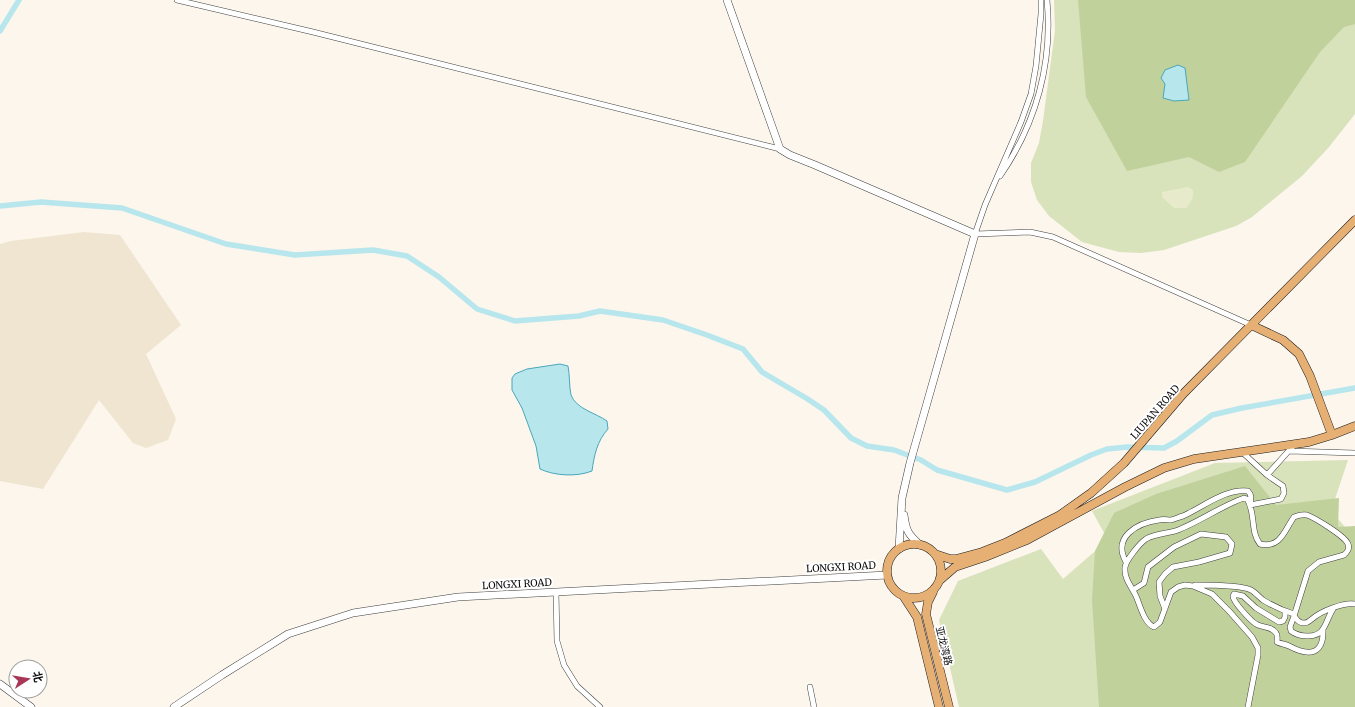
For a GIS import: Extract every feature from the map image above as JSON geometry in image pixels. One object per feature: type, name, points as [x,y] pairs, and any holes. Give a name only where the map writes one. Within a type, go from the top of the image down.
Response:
[{"type":"main road","name":"LIUPAN ROAD","points":[[934,554],[950,559],[962,558],[1005,544],[1060,515],[1086,497],[1129,458],[1183,394],[1355,220]]},
{"type":"main road","points":[[1251,325],[1283,340],[1299,354],[1306,366],[1332,435]]},
{"type":"main road","points":[[940,580],[940,566],[934,554],[920,545],[909,545],[899,549],[892,556],[888,565],[887,575],[890,584],[896,592],[904,597],[914,599],[925,596],[934,590],[940,580],[955,567],[985,557],[1026,540],[1154,472],[1184,461],[1242,452],[1291,448],[1355,426]]},
{"type":"main road","name":"亚龙湾路","points":[[934,590],[928,602],[926,614],[949,707]]},
{"type":"main road","name":"亚龙湾路","points":[[904,597],[917,617],[939,707]]},
{"type":"street","points":[[178,0],[313,32],[780,149],[790,155],[975,234],[1030,232],[1053,237],[1251,325]]},
{"type":"street","points":[[727,0],[780,149]]},
{"type":"street","points":[[899,549],[902,498],[910,464],[975,234],[982,211],[1019,127],[1030,94],[1036,66],[1041,0]]},
{"type":"street","points":[[992,188],[1011,160],[1025,135],[1040,93],[1046,66],[1047,0]]},
{"type":"street","points":[[1268,475],[1291,448],[1355,453]]},
{"type":"street","points":[[1242,452],[1283,486],[1284,493],[1280,499],[1250,504]]},
{"type":"street","points":[[1126,562],[1122,555],[1124,538],[1132,530],[1145,523],[1160,519],[1171,520],[1194,511],[1210,501],[1238,490],[1248,491],[1251,493],[1250,504]]},
{"type":"street","points":[[902,498],[906,529],[912,538],[920,545]]},
{"type":"street","points":[[1334,608],[1323,629],[1317,634],[1305,636],[1291,631],[1290,627],[1294,615],[1308,571],[1319,562],[1344,555],[1348,551],[1348,544],[1346,540],[1330,528],[1307,515],[1301,514],[1294,517],[1287,531],[1277,541],[1270,544],[1260,544],[1254,533],[1254,522],[1250,504],[1247,499],[1241,499],[1176,531],[1158,534],[1146,539],[1140,544],[1126,562],[1124,567],[1129,585],[1133,590],[1146,621],[1154,627],[1160,622],[1171,592],[1178,587],[1185,585],[1212,585],[1252,590],[1266,602],[1294,615],[1298,621],[1303,623],[1308,622],[1312,618],[1344,603],[1355,604]]},
{"type":"street","points":[[1133,590],[1144,583],[1148,567],[1174,547],[1201,534],[1226,537],[1232,544],[1230,553],[1199,562],[1173,567],[1165,574],[1159,582],[1160,596],[1165,609]]},
{"type":"street","name":"LONGXI ROAD","points":[[174,707],[288,634],[353,612],[458,597],[887,575]]},
{"type":"street","points":[[1185,585],[1193,586],[1212,594],[1229,611],[1257,644],[1259,651],[1248,707]]},
{"type":"street","points":[[556,592],[557,641],[564,664],[578,686],[600,707]]},
{"type":"street","points":[[1285,611],[1283,622],[1279,622],[1256,608],[1243,596],[1234,594],[1233,596],[1234,601],[1255,624],[1264,628],[1269,628],[1276,632],[1277,642],[1294,649],[1307,653],[1314,652],[1324,640],[1323,629]]},
{"type":"street","points":[[0,684],[30,707]]},
{"type":"street","points":[[810,687],[814,707]]},
{"type":"shaded area","points":[[84,232],[120,235],[181,325],[146,354],[176,419],[168,440],[146,448],[133,443],[99,400],[43,489],[0,481],[0,244],[11,241]]},
{"type":"green space","points":[[1054,0],[1355,0],[1355,114],[1329,147],[1302,176],[1252,217],[1236,226],[1164,250],[1141,253],[1119,252],[1082,242],[1049,216],[1037,200],[1031,182],[1031,163],[1039,143],[1043,121],[1055,31]]},
{"type":"green space","points":[[1078,0],[1355,0],[1355,24],[1344,27],[1320,52],[1245,162],[1219,172],[1189,157],[1127,171],[1086,97]]},
{"type":"green space","points":[[1188,187],[1193,190],[1193,198],[1186,208],[1174,208],[1162,197],[1162,192]]},
{"type":"green space","points":[[1348,460],[1331,511],[1352,535],[1355,707],[959,707],[939,620],[958,581],[1041,549],[1063,579],[1108,540],[1092,511],[1215,463]]},
{"type":"green space","points":[[1245,466],[1276,505],[1339,498],[1338,527],[1355,526],[1355,707],[1099,707],[1092,600],[1095,551],[1114,513],[1156,494]]},
{"type":"water","points":[[1178,65],[1185,68],[1189,100],[1174,101],[1163,98],[1165,84],[1161,78],[1165,70]]},
{"type":"water","points":[[560,364],[568,366],[570,392],[577,404],[607,421],[608,429],[601,439],[595,454],[592,471],[586,473],[566,475],[540,469],[536,446],[522,408],[512,390],[512,378],[515,374],[527,369]]},
{"type":"waterway","points":[[0,31],[19,0]]},
{"type":"waterway","points":[[0,206],[41,202],[122,208],[226,244],[295,255],[373,250],[407,256],[439,277],[477,309],[515,321],[579,316],[600,311],[663,320],[743,349],[762,372],[824,410],[851,438],[867,446],[894,450],[921,460],[937,470],[1007,490],[1035,482],[1091,455],[1107,449],[1127,447],[1164,448],[1177,441],[1212,415],[1242,408],[1355,388]]}]
